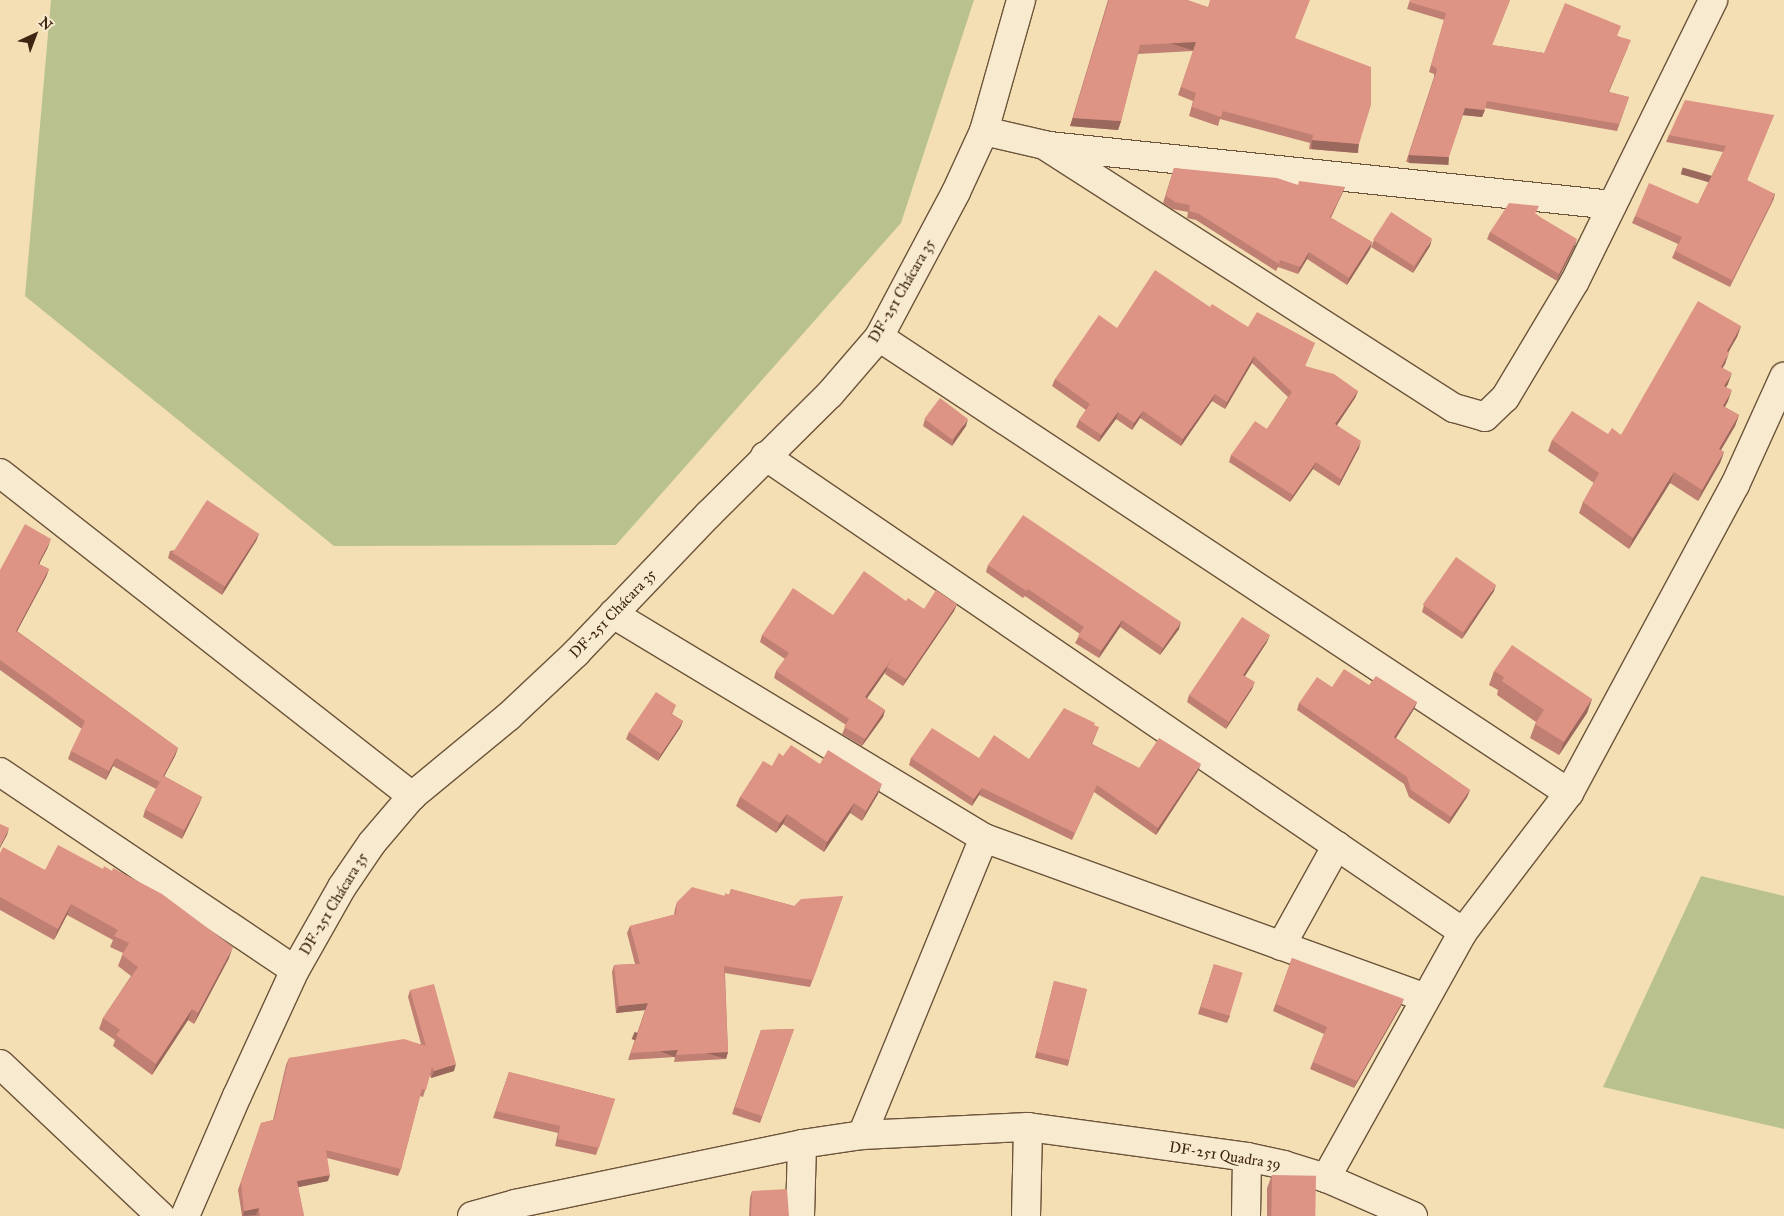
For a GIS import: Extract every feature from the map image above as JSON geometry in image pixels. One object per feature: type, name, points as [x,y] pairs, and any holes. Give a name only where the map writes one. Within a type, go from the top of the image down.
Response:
[{"type":"street","name":"DF-251 Chácara 35","points":[[185,1216],[295,970],[342,887],[372,843],[412,796],[509,716],[576,653],[765,456],[830,394],[879,337],[956,192],[984,131],[1022,0]]},
{"type":"street","points":[[1044,145],[1454,408],[1485,417],[1505,398],[1570,290],[1713,0]]},
{"type":"street","points":[[984,131],[1044,145],[1612,205]]},
{"type":"street","points":[[879,337],[1568,793]]},
{"type":"street","points":[[1326,1178],[1463,932],[1568,793],[1735,485],[1784,377]]},
{"type":"street","points":[[765,456],[1463,932]]},
{"type":"street","points":[[0,473],[412,796]]},
{"type":"street","points":[[613,614],[984,838],[1425,998]]},
{"type":"street","points":[[0,772],[295,970]]},
{"type":"street","points":[[862,1135],[984,838]]},
{"type":"street","points":[[1281,946],[1337,845]]},
{"type":"street","points":[[0,1064],[161,1216]]},
{"type":"street","points":[[1026,1216],[1028,1127]]},
{"type":"street","name":"DF-251 Quadra 39","points":[[472,1216],[515,1204],[802,1144],[862,1135],[1028,1127],[1247,1157],[1326,1178],[1413,1216]]},
{"type":"street","points":[[800,1216],[802,1144]]},
{"type":"street","points":[[1246,1216],[1247,1157]]},
{"type":"green space","points":[[51,0],[974,0],[901,223],[616,545],[334,546],[25,296]]},
{"type":"green space","points":[[1701,876],[1784,896],[1784,1129],[1603,1087]]},
{"type":"building","points":[[1109,0],[1187,0],[1208,7],[1210,0],[1310,0],[1295,38],[1371,67],[1371,105],[1359,144],[1312,140],[1313,135],[1223,111],[1221,117],[1192,107],[1196,93],[1181,87],[1196,42],[1140,45],[1121,121],[1073,118]]},
{"type":"building","points":[[1410,0],[1510,0],[1492,45],[1544,53],[1565,3],[1621,26],[1617,36],[1631,40],[1608,92],[1629,97],[1619,124],[1487,101],[1485,110],[1465,108],[1449,157],[1409,155],[1437,70],[1431,65],[1446,13],[1409,2]]},
{"type":"building","points":[[1685,100],[1774,115],[1747,180],[1775,194],[1732,280],[1675,251],[1682,237],[1635,216],[1649,183],[1698,204],[1726,146],[1669,135]]},
{"type":"building","points":[[1174,168],[1277,178],[1298,185],[1299,181],[1345,187],[1330,217],[1372,242],[1349,278],[1309,252],[1300,267],[1280,260],[1279,264],[1199,214],[1189,211],[1190,205],[1175,202],[1166,196]]},
{"type":"building","points":[[1509,203],[1539,206],[1535,214],[1577,239],[1559,274],[1490,232]]},
{"type":"building","points":[[1391,212],[1432,239],[1414,266],[1373,240]]},
{"type":"building","points":[[1155,270],[1210,307],[1212,304],[1248,327],[1257,312],[1315,343],[1305,366],[1334,374],[1358,391],[1335,424],[1361,441],[1341,479],[1316,462],[1293,495],[1231,455],[1255,421],[1267,429],[1292,392],[1254,356],[1227,402],[1215,394],[1183,439],[1143,411],[1134,423],[1118,412],[1101,435],[1079,420],[1090,404],[1055,379],[1099,315],[1117,328]]},
{"type":"building","points":[[1698,301],[1741,326],[1727,351],[1729,353],[1721,367],[1732,373],[1724,386],[1732,390],[1723,406],[1739,415],[1719,449],[1724,452],[1702,490],[1674,472],[1633,538],[1583,502],[1599,473],[1552,440],[1572,411],[1608,434],[1612,428],[1621,435]]},
{"type":"building","points":[[940,398],[968,419],[952,440],[924,419]]},
{"type":"building","points":[[207,500],[259,534],[225,587],[173,553]]},
{"type":"building","points":[[1023,515],[1181,622],[1163,648],[1122,620],[1101,651],[1078,636],[1084,627],[1028,589],[1026,591],[988,565]]},
{"type":"building","points":[[25,524],[51,539],[38,564],[49,569],[16,631],[178,748],[160,782],[116,758],[109,771],[71,751],[85,721],[0,660],[0,570]]},
{"type":"building","points":[[1456,557],[1496,585],[1463,633],[1423,605]]},
{"type":"building","points":[[864,571],[906,601],[908,598],[924,609],[936,590],[957,604],[906,679],[887,667],[894,656],[865,697],[885,710],[865,739],[844,727],[849,719],[776,671],[789,653],[762,635],[793,588],[833,615]]},
{"type":"building","points":[[1242,617],[1270,635],[1243,675],[1255,682],[1229,722],[1189,695]]},
{"type":"building","points":[[1512,645],[1592,699],[1564,742],[1535,724],[1544,710],[1502,681],[1504,677],[1494,671]]},
{"type":"building","points":[[1344,669],[1369,685],[1376,676],[1417,702],[1394,737],[1470,790],[1451,817],[1411,790],[1407,777],[1299,703],[1317,677],[1332,687]]},
{"type":"building","points":[[656,692],[676,705],[671,714],[683,721],[661,754],[629,732]]},
{"type":"building","points":[[1064,708],[1095,723],[1094,725],[1099,727],[1091,744],[1139,768],[1159,738],[1201,764],[1158,828],[1097,785],[1075,833],[982,788],[974,799],[911,758],[932,728],[979,758],[994,735],[1029,759]]},
{"type":"building","points":[[791,745],[820,764],[828,750],[882,784],[866,811],[854,803],[827,842],[787,814],[780,823],[740,797],[763,761],[772,766],[779,753],[783,756]]},
{"type":"building","points":[[163,776],[202,797],[184,830],[145,810]]},
{"type":"building","points":[[0,824],[9,828],[0,846]]},
{"type":"building","points":[[58,845],[103,869],[104,866],[112,871],[113,868],[162,894],[233,947],[198,1013],[192,1009],[156,1064],[116,1035],[120,1030],[103,1018],[138,967],[122,955],[129,943],[114,936],[118,930],[71,904],[58,929],[0,897],[0,853],[3,847],[45,870]]},
{"type":"building","points":[[692,887],[725,896],[725,893],[730,895],[731,889],[794,906],[801,899],[843,896],[813,980],[724,966],[728,1052],[676,1055],[678,1050],[631,1053],[648,1003],[619,1006],[614,965],[640,964],[630,926],[676,914],[677,902]]},
{"type":"building","points":[[1292,958],[1404,999],[1357,1081],[1313,1062],[1327,1027],[1276,1004]]},
{"type":"building","points":[[1214,964],[1243,973],[1230,1016],[1201,1007]]},
{"type":"building","points":[[1054,981],[1087,989],[1069,1060],[1036,1052]]},
{"type":"building","points":[[434,984],[456,1064],[434,1071],[432,1067],[426,1090],[422,1089],[401,1169],[326,1150],[330,1175],[297,1181],[304,1216],[260,1216],[259,1208],[244,1211],[241,1183],[261,1123],[274,1120],[289,1058],[404,1039],[426,1046],[410,990]]},
{"type":"building","points":[[794,1029],[762,1116],[735,1107],[761,1030]]},
{"type":"building","points":[[509,1072],[615,1099],[599,1148],[558,1139],[560,1126],[496,1111]]},
{"type":"building","points":[[1272,1175],[1316,1176],[1315,1216],[1271,1216]]},
{"type":"building","points":[[787,1189],[789,1216],[751,1216],[752,1191]]}]
